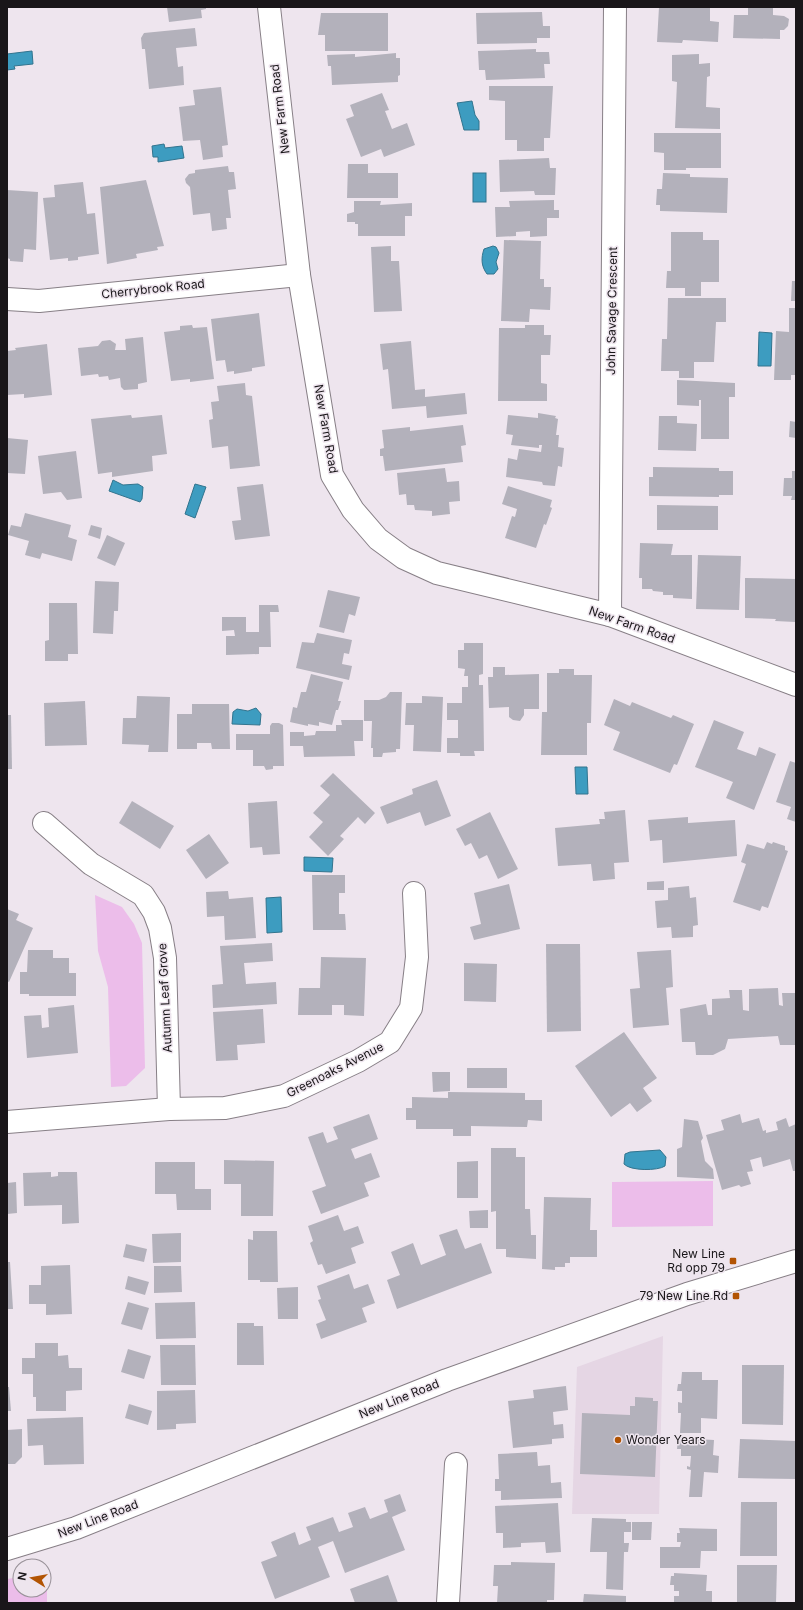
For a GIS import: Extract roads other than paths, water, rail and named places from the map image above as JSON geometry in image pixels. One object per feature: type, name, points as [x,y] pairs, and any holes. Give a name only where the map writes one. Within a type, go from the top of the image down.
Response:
[{"type":"street","name":"New Farm Road","points":[[269,7],[299,275],[332,475],[353,510],[378,539],[404,558],[436,573],[610,614],[796,685]]},
{"type":"street","name":"John Savage Crescent","points":[[610,614],[615,7]]},
{"type":"street","name":"Cherrybrook Road","points":[[7,300],[39,301],[299,275]]},
{"type":"street","name":"Autumn Leaf Grove","points":[[44,823],[91,864],[143,895],[154,912],[160,928],[165,958],[169,1109]]},
{"type":"street","name":"Greenoaks Avenue","points":[[7,1122],[169,1109],[226,1108],[284,1096],[358,1061],[390,1042],[411,1008],[417,957],[414,893]]},
{"type":"street","name":"New Line Road","points":[[7,1549],[17,1548],[76,1528],[447,1380],[687,1294],[796,1261]]},
{"type":"street","points":[[448,1603],[456,1464]]},
{"type":"water","points":[[32,51],[33,64],[14,66],[15,69],[7,70],[7,54]]},
{"type":"water","points":[[472,101],[475,115],[479,121],[479,130],[464,130],[457,103]]},
{"type":"water","points":[[164,144],[165,148],[182,146],[184,158],[158,162],[158,157],[153,157],[152,146]]},
{"type":"water","points":[[473,173],[486,173],[486,202],[473,202]]},
{"type":"water","points":[[493,246],[496,247],[499,253],[496,262],[498,269],[494,274],[487,274],[483,265],[483,252],[484,249]]},
{"type":"water","points":[[759,332],[772,333],[771,366],[758,366]]},
{"type":"water","points":[[113,480],[123,485],[138,484],[143,487],[142,499],[140,502],[109,491]]},
{"type":"water","points":[[195,484],[206,487],[195,518],[185,514]]},
{"type":"water","points":[[256,708],[261,714],[260,725],[232,724],[233,712],[237,709],[248,711]]},
{"type":"water","points":[[575,767],[587,767],[588,794],[576,794]]},
{"type":"water","points":[[304,857],[333,858],[332,872],[304,871]]},
{"type":"water","points":[[281,897],[282,932],[267,933],[266,898]]},
{"type":"water","points":[[660,1150],[666,1157],[665,1166],[661,1168],[638,1169],[624,1164],[625,1154],[630,1152]]},
{"type":"place","name":"New Line Rd opp 79","points":[[733,1261]]},
{"type":"place","name":"79 New Line Rd","points":[[736,1296]]},
{"type":"place","name":"Wonder Years","points":[[618,1440]]}]
